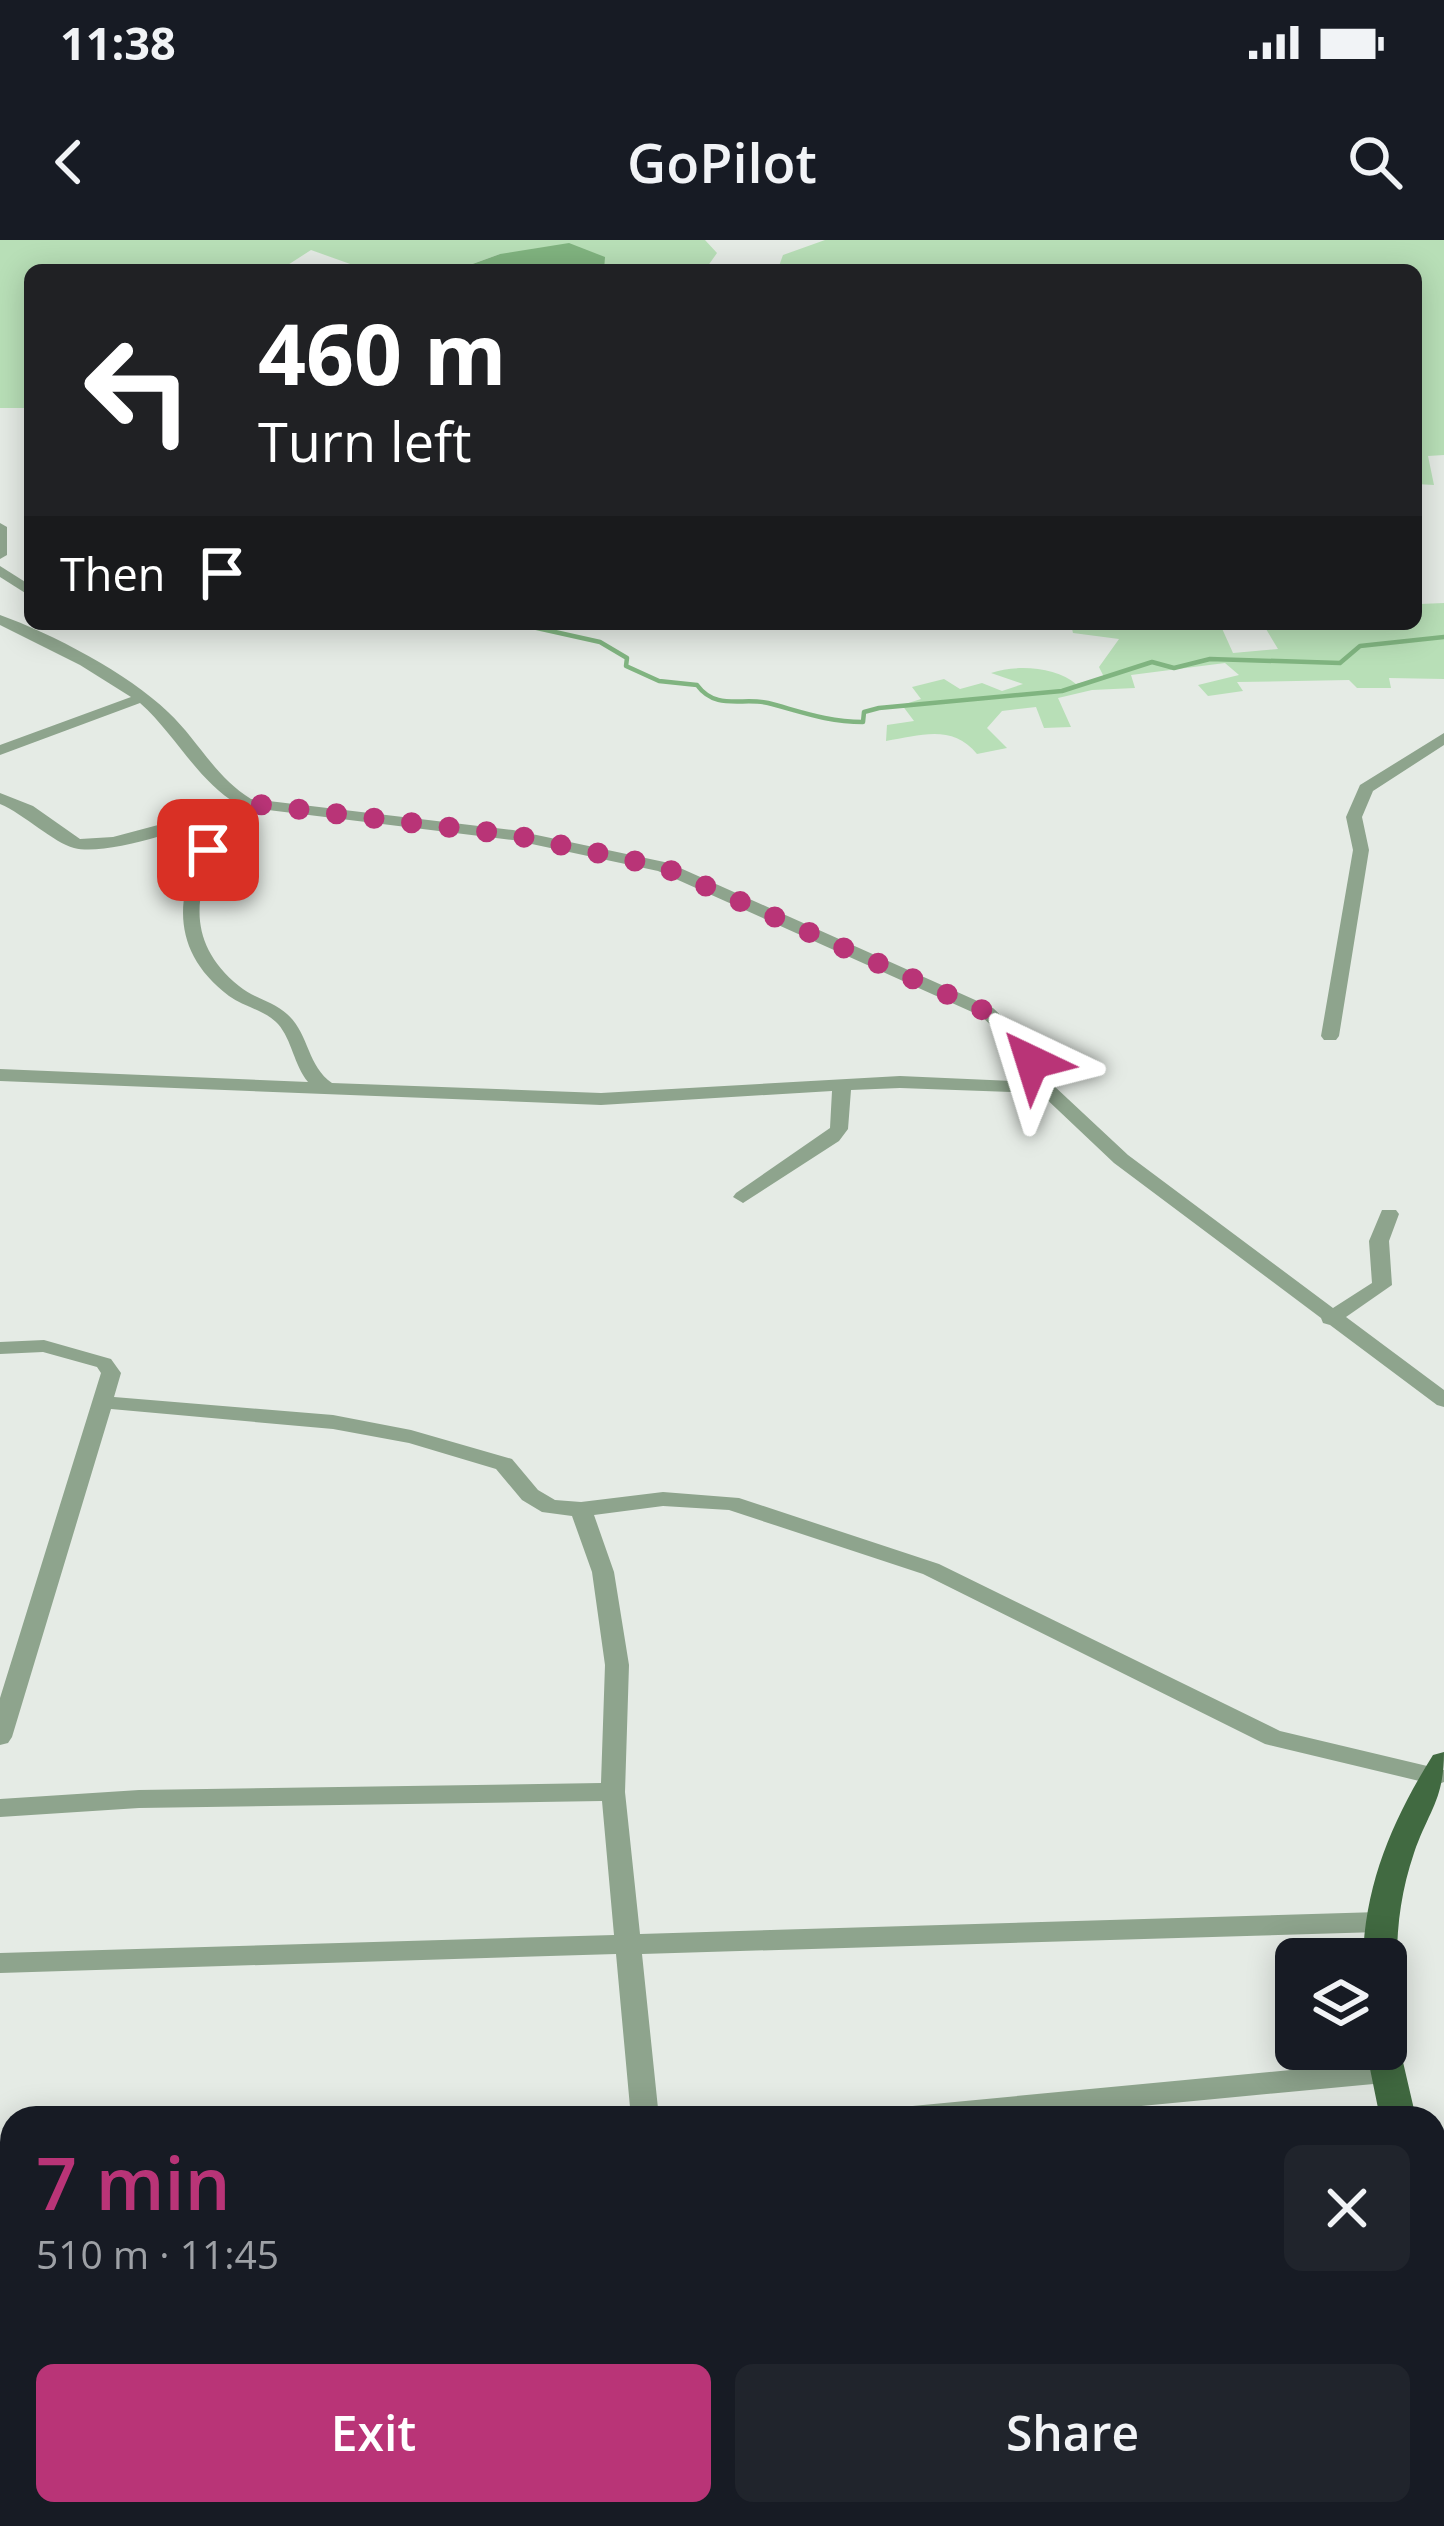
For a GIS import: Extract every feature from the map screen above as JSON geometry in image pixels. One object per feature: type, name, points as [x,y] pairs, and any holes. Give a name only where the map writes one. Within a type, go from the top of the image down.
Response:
[{"type":"main road","points":[[1379,1938],[1379,1922],[1402,1835],[1440,1770]]},
{"type":"main road","points":[[1386,2070],[1395,2106]]},
{"type":"street","points":[[0,526],[0,555]]},
{"type":"street","points":[[0,570],[24,590]]},
{"type":"street","points":[[24,596],[0,617],[141,698],[165,717],[216,783],[245,805]]},
{"type":"street","points":[[0,750],[141,698]]},
{"type":"street","points":[[1330,1036],[1361,850],[1354,817],[1366,788],[1444,738]]},
{"type":"street","points":[[0,798],[27,809],[77,844],[114,842],[245,805],[514,835],[663,867],[987,1012],[1018,1042],[1045,1088],[1121,1159],[1444,1400]]},
{"type":"street","points":[[245,805],[221,828],[195,871],[187,918],[192,940],[216,976],[288,1024],[306,1071],[334,1090]]},
{"type":"street","points":[[0,1075],[601,1099],[900,1082],[1045,1088]]},
{"type":"street","points":[[743,1197],[839,1129],[842,1086]]},
{"type":"street","points":[[1330,1319],[1382,1286],[1379,1241],[1389,1214]]},
{"type":"street","points":[[0,1348],[44,1346],[104,1364],[111,1373],[32,1622],[28,1658],[0,1737]]},
{"type":"street","points":[[102,1402],[333,1422],[411,1437],[504,1464],[530,1495],[550,1507],[581,1509],[663,1499],[731,1503],[931,1569],[1273,1738],[1440,1770]]},
{"type":"street","points":[[581,1509],[603,1572],[616,1665],[613,1792],[644,2106]]},
{"type":"street","points":[[0,1808],[139,1798],[613,1792]]},
{"type":"street","points":[[0,1963],[1379,1922]]},
{"type":"street","points":[[1002,2106],[1301,2070]]},
{"type":"green space","points":[[0,240],[705,240],[717,253],[709,264],[604,264],[604,257],[500,254],[472,264],[350,264],[311,250],[289,264],[24,264],[24,408],[0,408]]},
{"type":"green space","points":[[825,240],[1444,240],[1444,455],[1428,456],[1434,485],[1422,484],[1422,264],[780,264],[783,255]]},
{"type":"green space","points":[[569,243],[605,257],[604,264],[472,264],[500,254]]},
{"type":"green space","points":[[1444,603],[1444,679],[1389,678],[1391,688],[1357,688],[1349,680],[1237,682],[1243,691],[1208,696],[1198,685],[1239,675],[1225,663],[1131,675],[1135,688],[1058,698],[1071,727],[1044,728],[1036,707],[1002,711],[987,728],[1007,748],[977,754],[958,738],[936,734],[886,741],[887,725],[914,721],[902,705],[921,699],[912,687],[944,679],[960,689],[982,683],[1002,691],[1023,684],[991,673],[1012,669],[1047,671],[1076,684],[1104,677],[1099,667],[1119,639],[1072,630],[1223,630],[1233,653],[1278,649],[1267,630],[1422,630],[1422,604]]},
{"type":"waterway","points":[[546,630],[600,642],[627,658],[626,666],[659,681],[697,685],[721,701],[768,703],[863,722],[864,712],[879,708],[1062,691],[1152,662],[1174,668],[1210,659],[1340,663],[1360,646],[1444,637]]},
{"type":"route","points":[[208,850],[221,828],[247,803],[273,810],[514,835],[637,860],[703,882],[987,1012],[1032,1062]]}]
